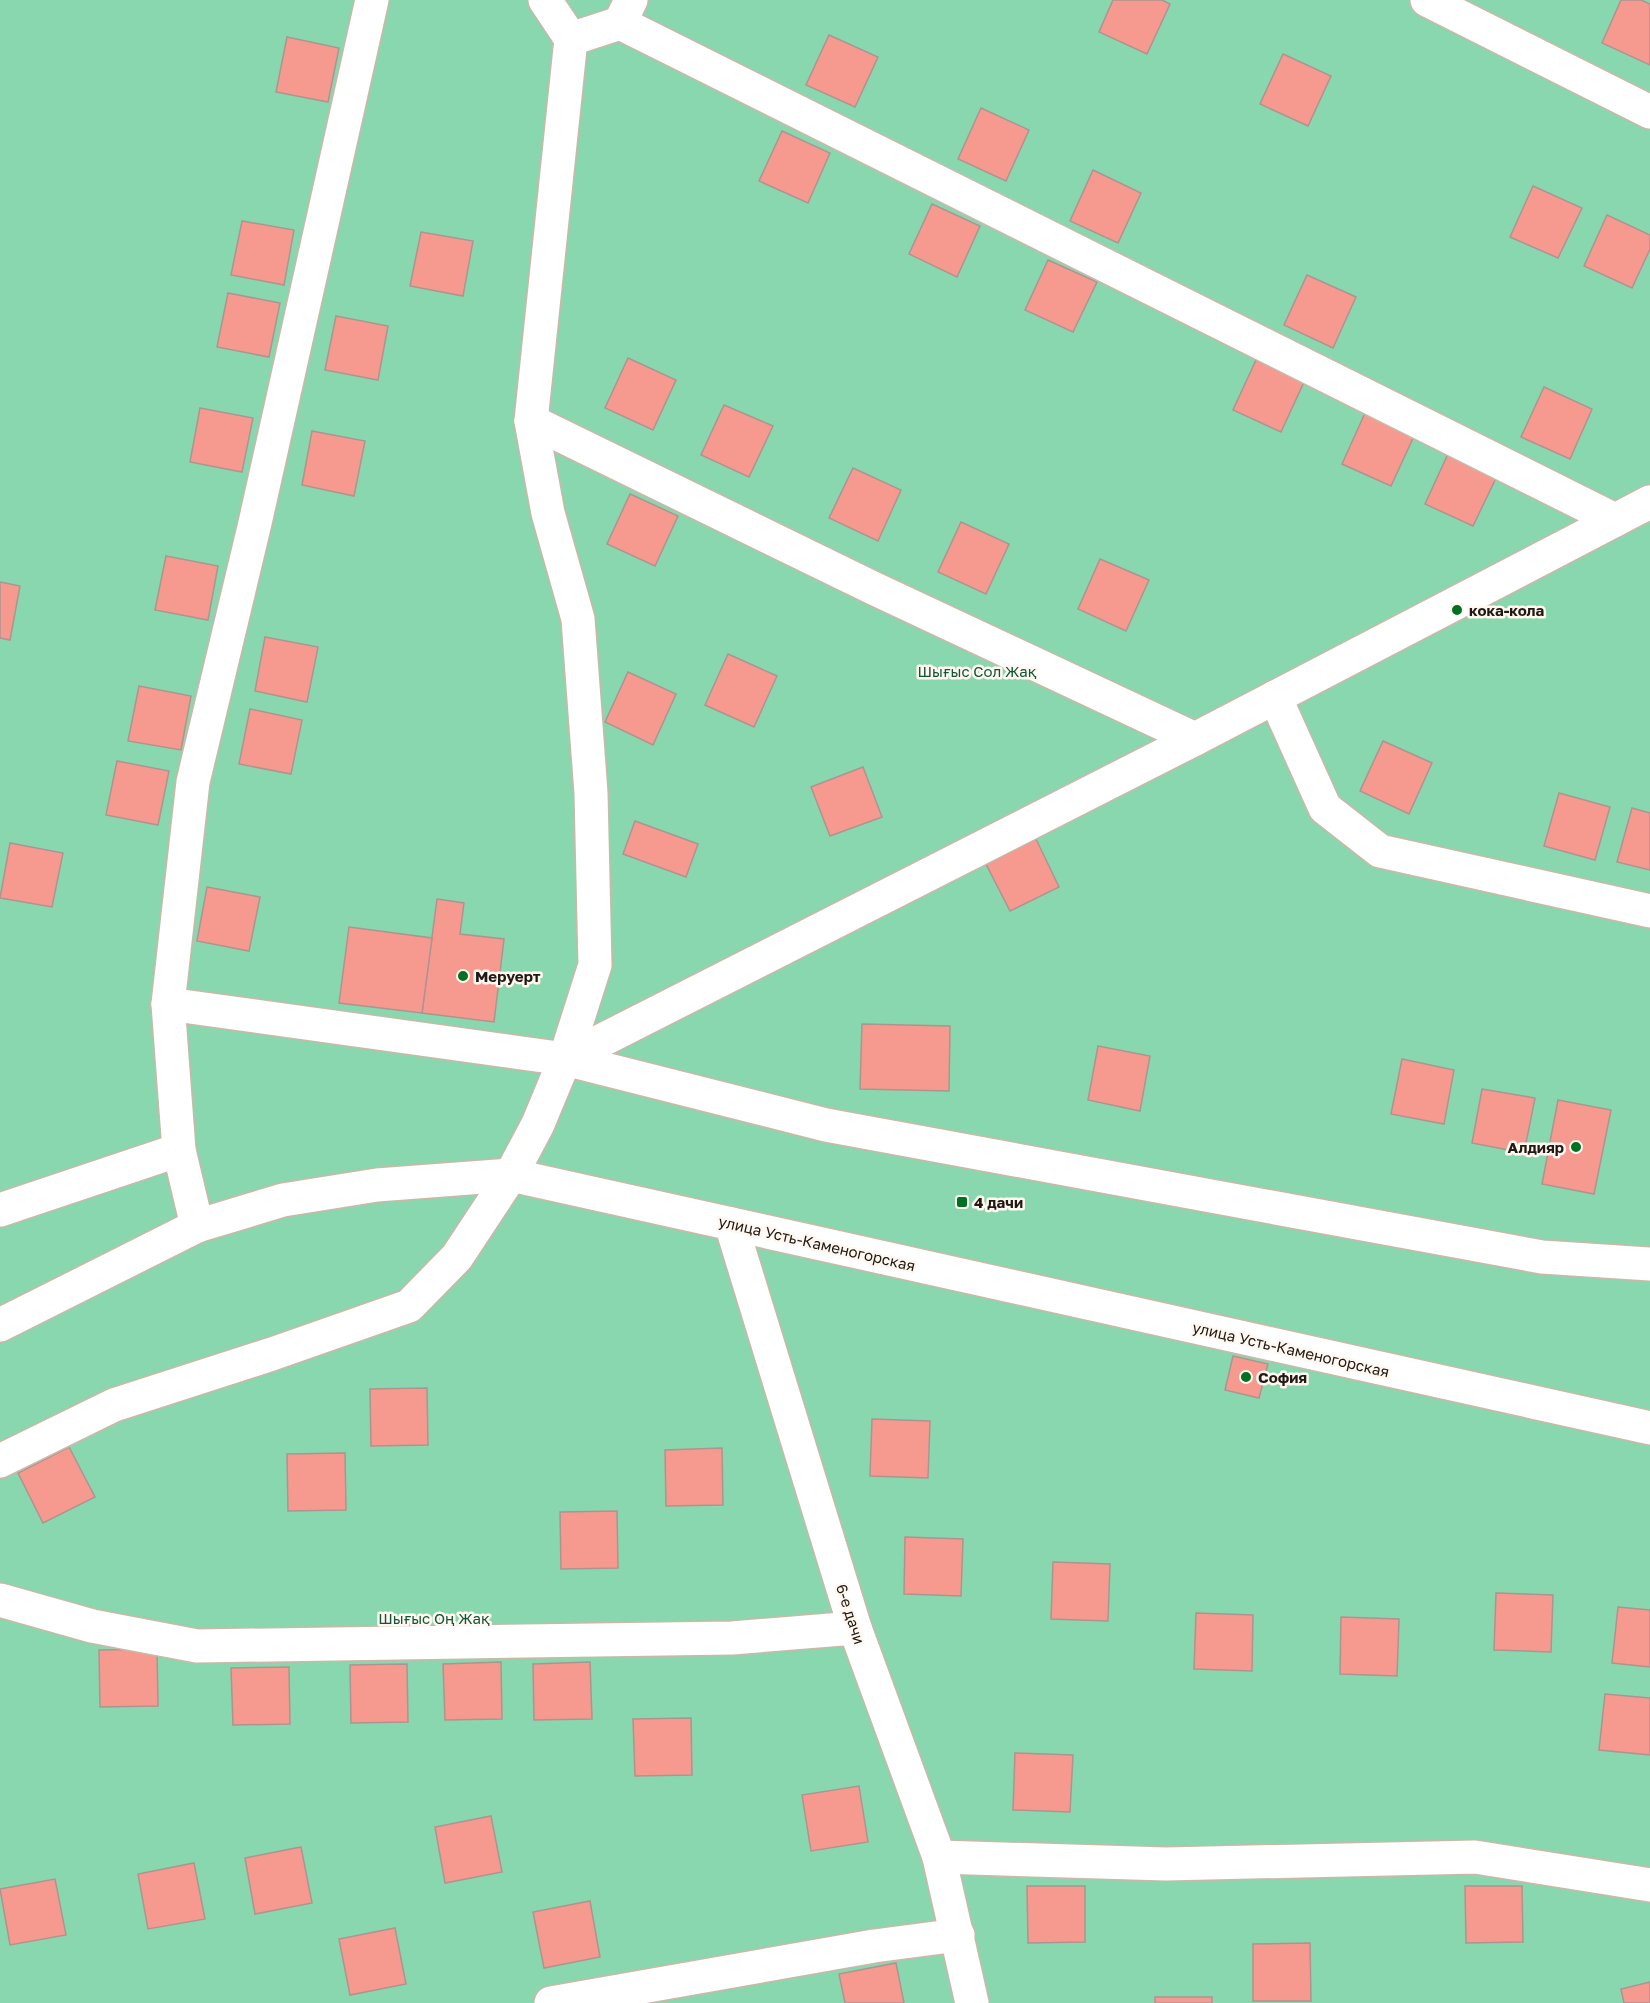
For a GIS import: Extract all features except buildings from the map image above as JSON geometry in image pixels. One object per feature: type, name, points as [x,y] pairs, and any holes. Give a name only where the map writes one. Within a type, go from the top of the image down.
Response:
[{"type":"street","points":[[197,1226],[179,1150],[168,1004],[193,782],[255,523],[372,0]]},
{"type":"street","points":[[0,1461],[114,1405],[272,1354],[409,1306],[457,1257],[511,1175],[538,1124],[566,1059],[595,965],[591,793],[578,619],[548,513],[531,421],[571,39],[545,0]]},
{"type":"street","points":[[1427,0],[1650,112]]},
{"type":"street","points":[[571,39],[626,12],[1615,520]]},
{"type":"street","points":[[531,421],[873,588],[1195,739]]},
{"type":"street","points":[[566,1059],[1195,739],[1650,502]]},
{"type":"street","points":[[1275,697],[1325,808],[1380,851],[1650,911]]},
{"type":"street","points":[[168,1004],[566,1059],[838,1127],[1542,1257],[1650,1264]]},
{"type":"street","points":[[0,1210],[179,1150]]},
{"type":"street","name":"улица Усть-Каменогорская","points":[[0,1325],[197,1226],[283,1200],[365,1187],[511,1175],[1650,1428]]},
{"type":"street","name":"6-е дачи","points":[[731,1224],[855,1628],[939,1857],[972,2003]]},
{"type":"street","points":[[0,1600],[92,1626],[197,1646],[732,1638],[855,1628]]},
{"type":"street","points":[[939,1857],[1166,1864],[1475,1857],[1650,1885]]},
{"type":"street","points":[[551,2003],[874,1946],[958,1935]]},
{"type":"green space","name":"Шығыс Сол Жақ","points":[[0,0],[1650,0],[1650,2003],[0,2003]]},
{"type":"place","name":"кока-кола","points":[[1457,610]]},
{"type":"place","name":"Меруерт","points":[[463,976]]},
{"type":"place","name":"Алдияр","points":[[1576,1147]]},
{"type":"place","name":"4 дачи","points":[[962,1202]]},
{"type":"place","name":"София","points":[[1246,1377]]},
{"type":"park label","name":"Шығыс Оң Жақ","points":[[434,1618]]}]
